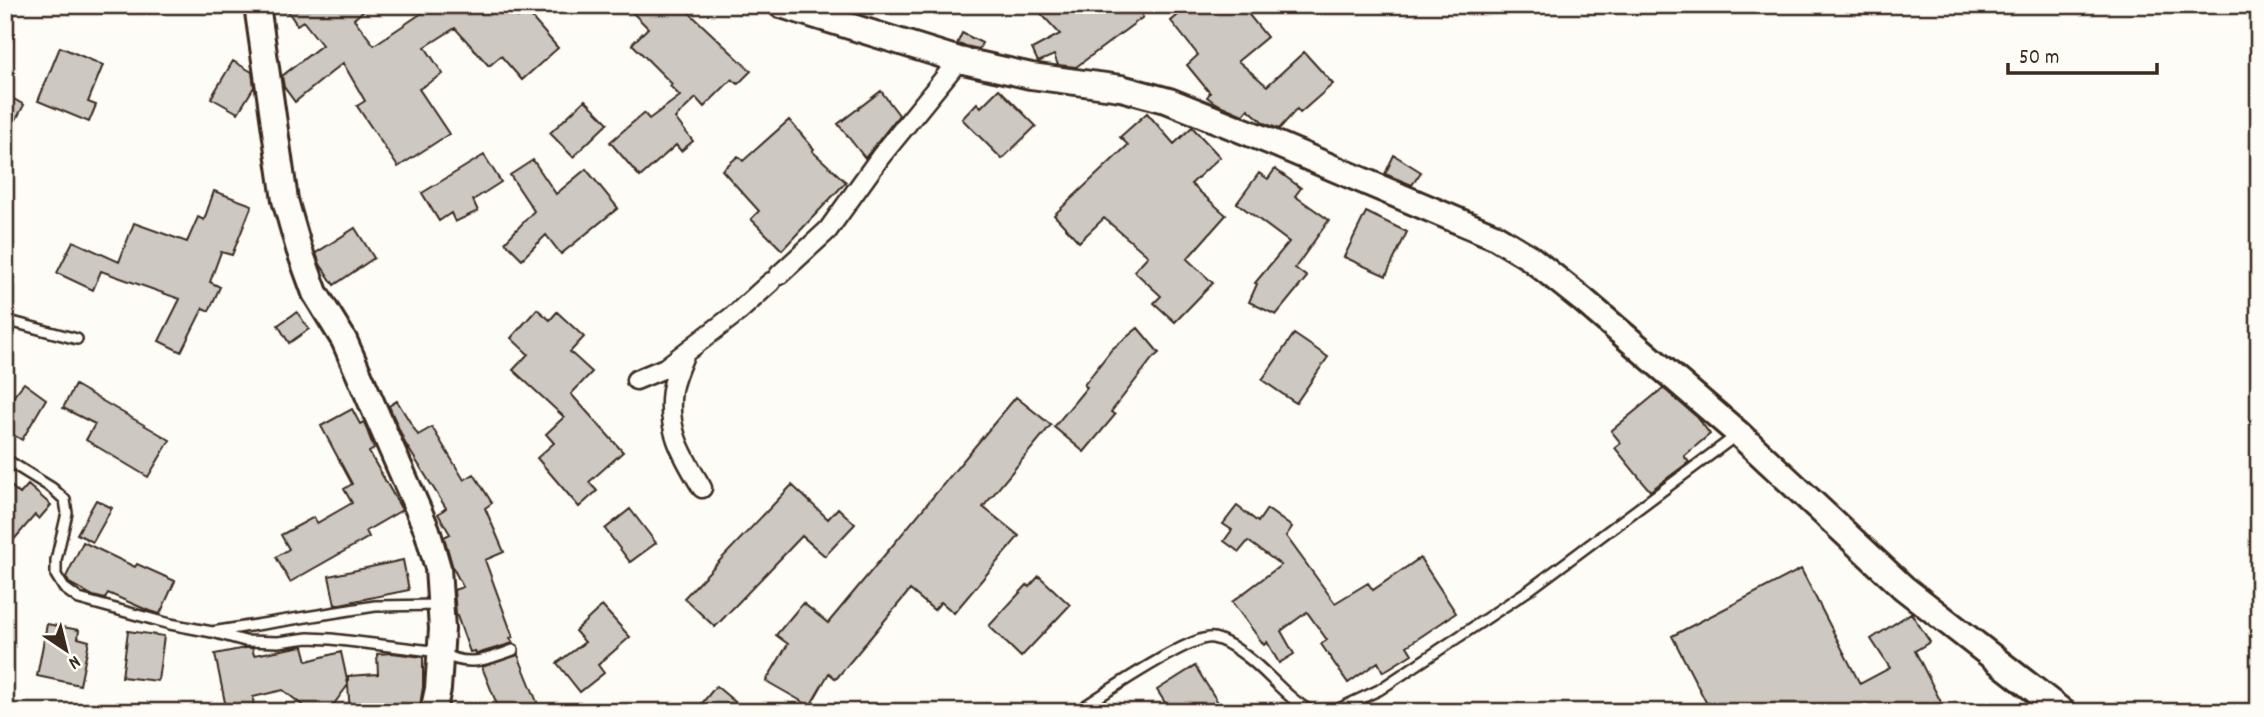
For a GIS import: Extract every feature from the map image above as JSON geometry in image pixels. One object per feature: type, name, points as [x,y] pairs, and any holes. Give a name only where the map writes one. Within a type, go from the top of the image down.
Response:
[{"type":"street","points":[[257,5],[285,200],[299,249],[315,293],[344,340],[427,530],[438,568],[441,604],[440,652],[438,689],[433,712]]},
{"type":"street","points":[[781,5],[958,61],[1031,76],[1121,88],[1169,101],[1494,236],[1529,257],[1583,300],[1739,434],[1904,587],[2063,712]]},
{"type":"street","points":[[636,380],[665,368],[738,312],[828,230],[881,156],[958,61]]},
{"type":"street","points":[[685,353],[672,388],[670,417],[675,440],[702,488]]},
{"type":"lane","points":[[5,320],[77,339]]},
{"type":"lane","points":[[1332,712],[1378,690],[1530,590],[1739,434]]},
{"type":"lane","points":[[5,459],[52,488],[65,500],[67,513],[56,560],[56,575],[64,588],[79,599],[245,641],[331,639],[440,652],[454,660],[466,662],[490,659],[513,650]]},
{"type":"lane","points":[[212,632],[375,606],[441,604]]},
{"type":"lane","points":[[1076,712],[1174,651],[1193,641],[1211,637],[1249,657],[1297,704],[1312,712]]},
{"type":"building","points":[[284,5],[370,5],[354,19],[374,45],[434,5],[507,5],[518,17],[525,10],[558,48],[522,80],[501,56],[489,66],[455,28],[425,47],[443,74],[419,89],[449,134],[398,167],[357,106],[365,101],[343,63],[295,102],[284,87],[282,76],[322,45],[303,21],[297,25]]},
{"type":"building","points":[[625,5],[681,5],[751,71],[738,84],[732,79],[704,107],[696,98],[675,118],[693,141],[681,151],[676,145],[640,177],[610,142],[644,113],[649,119],[680,96],[670,86],[672,84],[632,44],[648,28]]},
{"type":"building","points":[[1033,5],[1134,5],[1143,17],[1076,67],[1058,65],[1054,55],[1038,62],[1032,49],[1060,34]]},
{"type":"building","points":[[1190,5],[1241,5],[1267,37],[1238,61],[1267,86],[1304,52],[1333,84],[1300,113],[1297,109],[1279,129],[1264,123],[1248,109],[1243,115],[1215,103],[1207,97],[1210,93],[1187,65],[1198,55],[1171,21]]},
{"type":"building","points":[[962,33],[982,43],[979,49],[957,44]]},
{"type":"building","points":[[60,47],[103,65],[88,102],[96,105],[89,122],[38,101]]},
{"type":"building","points":[[233,61],[252,72],[254,87],[238,113],[211,98]]},
{"type":"building","points":[[999,89],[1036,126],[1002,159],[962,119],[977,103],[981,107]]},
{"type":"building","points":[[881,91],[899,115],[865,158],[838,124]]},
{"type":"building","points":[[5,94],[24,105],[5,140]]},
{"type":"building","points":[[585,100],[608,123],[573,157],[550,133]]},
{"type":"building","points":[[1147,113],[1174,144],[1192,127],[1220,157],[1191,184],[1226,215],[1187,259],[1213,283],[1175,322],[1154,303],[1161,296],[1134,271],[1148,256],[1104,218],[1079,242],[1054,215],[1128,145],[1120,137]]},
{"type":"building","points":[[789,120],[814,149],[812,151],[846,182],[782,250],[751,219],[759,211],[722,170],[738,156],[743,161]]},
{"type":"building","points":[[484,155],[501,182],[473,200],[478,211],[455,222],[451,213],[439,221],[422,193]]},
{"type":"building","points":[[1394,155],[1421,172],[1412,185],[1385,174]]},
{"type":"building","points":[[533,160],[556,194],[586,169],[618,208],[561,254],[546,235],[522,259],[505,242],[534,211],[510,175]]},
{"type":"building","points":[[1275,169],[1301,188],[1295,196],[1329,220],[1295,268],[1307,277],[1276,315],[1249,302],[1257,284],[1255,283],[1289,242],[1237,203],[1259,173],[1268,179]]},
{"type":"building","points":[[214,191],[252,205],[232,255],[221,252],[210,282],[220,287],[209,311],[203,308],[181,352],[159,341],[180,299],[101,271],[93,290],[57,273],[73,241],[119,262],[134,223],[187,242],[198,217],[204,220]]},
{"type":"building","points":[[1366,212],[1407,232],[1386,276],[1344,257]]},
{"type":"building","points":[[355,228],[374,258],[334,285],[316,253]]},
{"type":"building","points":[[537,309],[550,320],[557,312],[584,337],[570,352],[592,372],[571,394],[623,452],[589,482],[597,491],[579,507],[537,458],[554,443],[546,434],[564,417],[513,370],[528,354],[511,338]]},
{"type":"building","points":[[297,312],[309,329],[289,343],[278,325]]},
{"type":"building","points":[[1138,328],[1159,353],[1111,412],[1115,415],[1084,452],[1054,427],[1087,387],[1084,385],[1112,349]]},
{"type":"building","points":[[1294,334],[1328,357],[1296,403],[1262,380]]},
{"type":"building","points":[[24,383],[46,399],[22,440],[5,430],[5,407]]},
{"type":"building","points":[[75,385],[170,440],[148,477],[86,440],[95,424],[63,408]]},
{"type":"building","points":[[1663,388],[1697,417],[1710,434],[1684,456],[1689,462],[1650,491],[1615,448],[1621,443],[1611,431]]},
{"type":"building","points":[[1016,397],[1051,425],[983,507],[1019,536],[954,613],[941,602],[934,610],[910,590],[836,679],[829,673],[810,706],[766,681],[788,644],[776,635],[803,603],[828,623]]},
{"type":"building","points":[[397,401],[418,435],[432,427],[464,480],[474,474],[492,503],[485,508],[504,552],[485,560],[513,643],[476,654],[475,651],[470,652],[456,613],[454,590],[463,587],[453,568],[444,537],[450,534],[438,514],[446,508],[405,443],[389,406]]},
{"type":"building","points":[[352,409],[360,424],[364,422],[374,449],[369,452],[402,510],[366,531],[369,537],[290,582],[276,557],[289,549],[281,535],[314,517],[317,523],[352,503],[344,489],[352,484],[321,426]]},
{"type":"building","points":[[5,481],[20,494],[28,485],[51,505],[39,519],[35,515],[5,550]]},
{"type":"building","points":[[792,485],[828,519],[838,508],[855,524],[825,556],[802,536],[715,627],[684,598]]},
{"type":"building","points":[[96,500],[112,508],[93,542],[77,534]]},
{"type":"building","points":[[1237,506],[1258,522],[1267,509],[1292,527],[1286,536],[1335,603],[1368,583],[1373,590],[1420,558],[1456,613],[1407,646],[1412,654],[1383,672],[1378,662],[1348,683],[1321,644],[1327,640],[1307,612],[1281,631],[1294,654],[1279,663],[1267,642],[1264,645],[1232,602],[1281,565],[1248,541],[1239,552],[1224,541],[1232,530],[1223,524]]},
{"type":"building","points":[[630,509],[656,543],[630,562],[605,529]]},
{"type":"building","points":[[83,542],[135,567],[137,564],[175,581],[160,614],[108,593],[105,599],[93,596],[69,583],[66,577]]},
{"type":"building","points":[[403,560],[409,590],[335,605],[329,576]]},
{"type":"building","points":[[1801,569],[1860,684],[1890,668],[1871,639],[1911,613],[1930,642],[1915,651],[1946,712],[1711,712],[1672,636]]},
{"type":"building","points":[[1039,576],[1070,605],[1021,657],[989,626],[1027,585],[1029,587]]},
{"type":"building","points":[[602,606],[630,637],[598,665],[604,673],[580,692],[557,663],[585,642],[575,631]]},
{"type":"building","points":[[47,624],[79,630],[78,638],[89,641],[80,685],[37,676]]},
{"type":"building","points":[[128,631],[164,636],[158,681],[122,677]]},
{"type":"building","points":[[303,646],[307,661],[341,652],[348,684],[348,676],[378,674],[377,654],[423,657],[423,687],[419,712],[350,712],[348,685],[328,712],[311,712],[283,690],[253,697],[254,712],[227,712],[215,654],[252,648],[254,655]]},
{"type":"building","points":[[518,655],[541,712],[500,712],[482,667]]},
{"type":"building","points":[[1195,666],[1224,712],[1171,712],[1157,690]]},
{"type":"building","points":[[716,686],[747,712],[695,712]]}]
